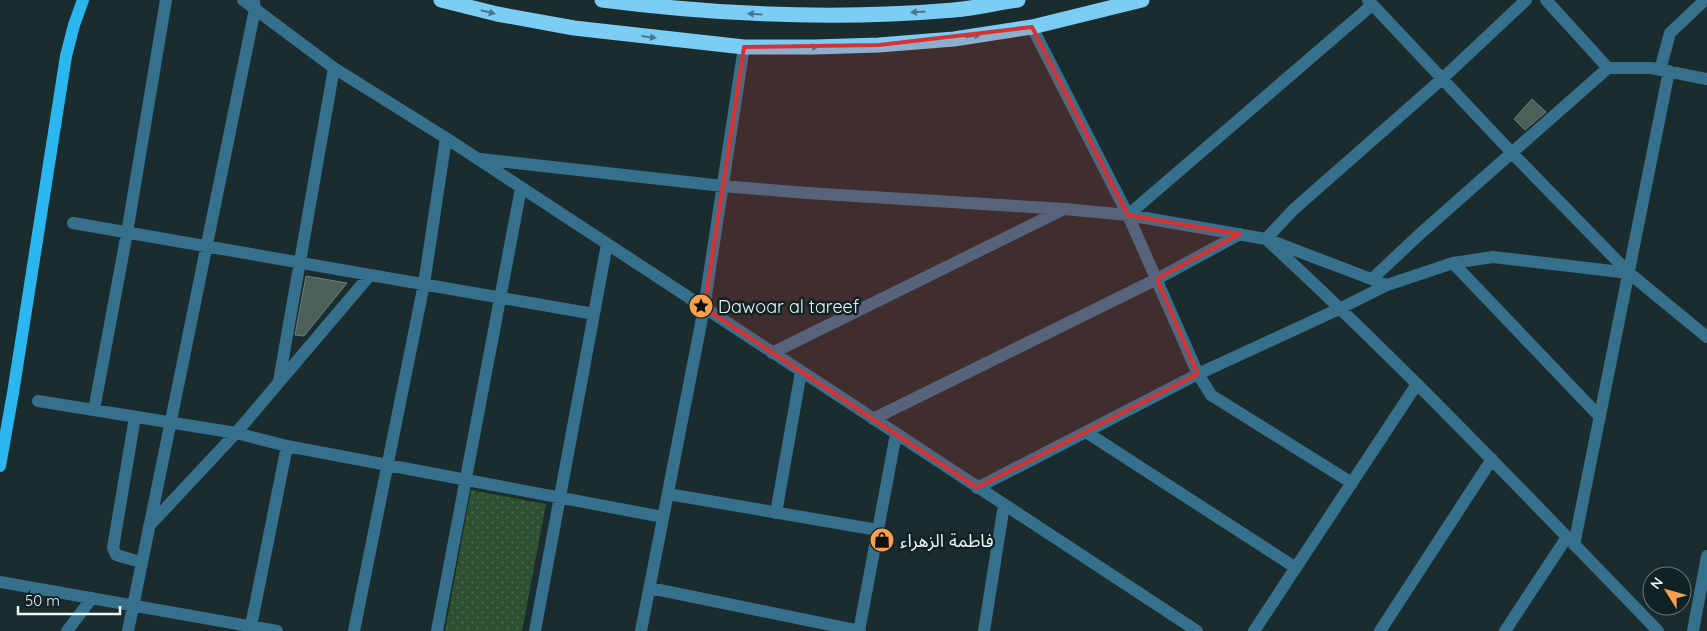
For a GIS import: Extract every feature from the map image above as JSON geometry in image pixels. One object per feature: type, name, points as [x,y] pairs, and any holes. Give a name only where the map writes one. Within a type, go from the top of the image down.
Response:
[{"type":"highway","points":[[441,0],[497,14],[574,28],[744,47],[879,45],[954,39],[1032,27],[1142,0]]},
{"type":"highway","points":[[602,0],[656,7],[764,15],[867,15],[955,10],[1018,0]]},
{"type":"main road","points":[[0,466],[66,56],[83,0]]},
{"type":"street","points":[[94,410],[127,233],[166,0]]},
{"type":"street","points":[[243,0],[254,4],[334,68],[446,138],[1192,629]]},
{"type":"street","points":[[1266,239],[1294,210],[1442,79],[1526,0]]},
{"type":"street","points":[[1546,0],[1608,68]]},
{"type":"street","points":[[1505,631],[1570,541],[1600,417],[1629,273],[1670,33],[1697,2]]},
{"type":"street","points":[[1128,215],[1370,3],[1629,273],[1707,337]]},
{"type":"street","points":[[128,631],[254,4]]},
{"type":"street","points":[[1032,27],[1128,215],[1198,374],[1211,395],[1352,483]]},
{"type":"street","points":[[641,631],[704,308],[744,47]]},
{"type":"street","points":[[279,382],[334,68]]},
{"type":"street","points":[[1372,279],[1421,233],[1513,154],[1608,68],[1651,68],[1707,79]]},
{"type":"street","points":[[354,631],[424,284],[446,138]]},
{"type":"street","points":[[477,159],[807,194],[1064,209],[1128,215],[1266,239],[1387,285]]},
{"type":"street","points":[[437,631],[521,188]]},
{"type":"street","points":[[772,353],[1064,209]]},
{"type":"street","points":[[73,223],[594,314]]},
{"type":"street","points":[[873,419],[1157,279],[1240,234]]},
{"type":"street","points":[[1266,239],[1341,308],[1492,459],[1658,631]]},
{"type":"street","points":[[534,631],[606,244]]},
{"type":"street","points":[[977,488],[1198,374],[1387,285],[1452,263],[1493,257],[1629,273]]},
{"type":"street","points":[[1452,263],[1600,417]]},
{"type":"street","points":[[149,526],[236,433],[370,275]]},
{"type":"street","points":[[776,512],[801,372]]},
{"type":"street","points":[[1254,631],[1417,384]]},
{"type":"street","points":[[38,401],[236,433],[287,446],[663,517]]},
{"type":"street","points":[[135,418],[113,548],[116,555],[141,562]]},
{"type":"street","points":[[1086,432],[1296,568]]},
{"type":"street","points":[[650,588],[859,631],[896,434]]},
{"type":"street","points":[[251,626],[287,446]]},
{"type":"street","points":[[1380,631],[1492,459]]},
{"type":"street","points":[[668,494],[878,530]]},
{"type":"street","points":[[984,631],[1004,505]]},
{"type":"street","points":[[1693,631],[1707,556]]},
{"type":"street","points":[[0,582],[132,605],[219,626],[251,626],[277,631]]},
{"type":"street","points":[[67,631],[92,598]]},
{"type":"highlighted area","points":[[1032,27],[1128,215],[1240,234],[1157,279],[1198,374],[977,488],[704,308],[744,47],[879,45]]},
{"type":"green space","points":[[471,490],[546,504],[522,631],[445,631]]},
{"type":"building","points":[[1532,99],[1546,112],[1525,130],[1514,119]]},
{"type":"building","points":[[306,276],[347,283],[304,336],[295,335]]},
{"type":"place","name":"Dawoar al tareef","points":[[701,306]]},
{"type":"place","name":"فاطمة الزهراء","points":[[882,540]]}]
